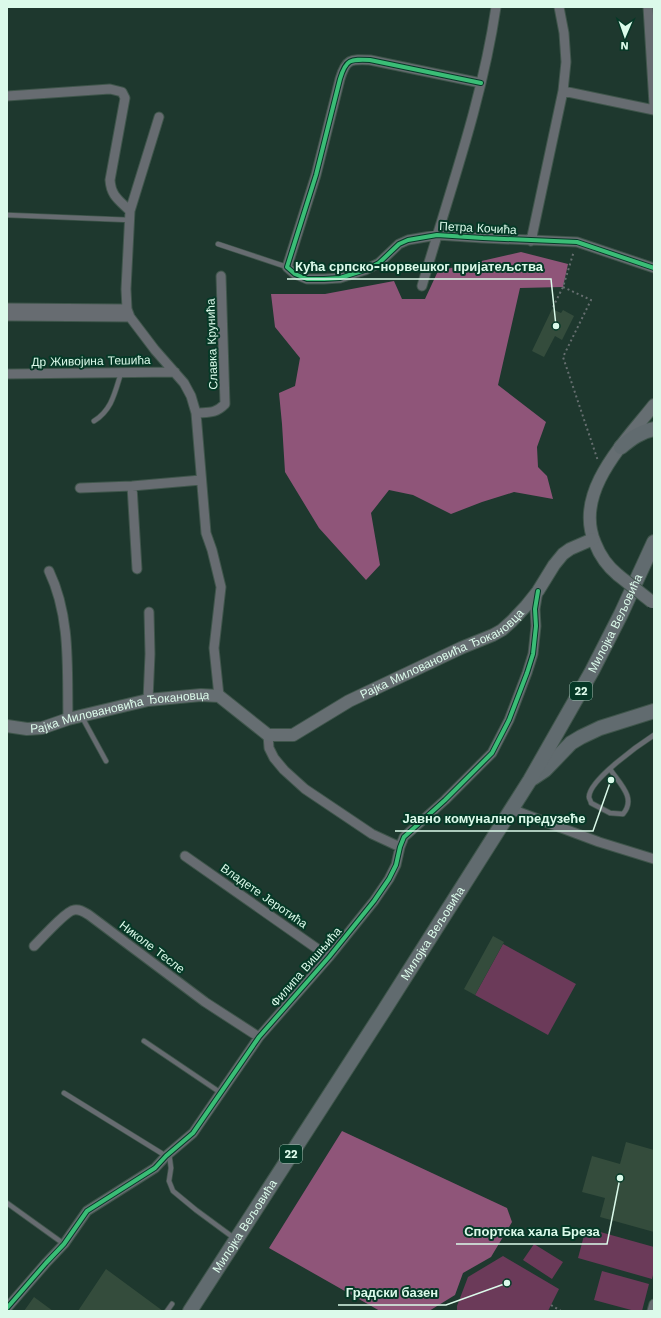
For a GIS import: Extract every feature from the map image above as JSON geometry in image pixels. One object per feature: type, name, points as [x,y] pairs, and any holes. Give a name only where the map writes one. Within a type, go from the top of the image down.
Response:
[{"type":"main road","points":[[621,447],[635,435],[654,429]]},
{"type":"main road","name":"Милојка Вељовића","points":[[190,1311],[383,1012],[530,780],[592,671],[621,614],[654,542]]},
{"type":"main road","points":[[530,780],[546,770],[571,743],[581,737],[600,728],[654,711]]},
{"type":"street","points":[[422,286],[461,159],[481,83],[496,7]]},
{"type":"street","points":[[531,241],[563,92],[566,62],[564,33],[559,7]]},
{"type":"street","points":[[648,7],[654,104]]},
{"type":"street","points":[[287,267],[316,175],[343,67],[348,62],[370,60],[481,83]]},
{"type":"street","points":[[7,96],[110,90],[122,92],[125,98],[110,180],[110,189],[130,215]]},
{"type":"street","points":[[563,92],[654,110]]},
{"type":"street","points":[[159,118],[130,215],[126,289],[129,313],[155,350],[184,383],[192,396],[196,412],[206,533],[221,586],[214,648],[219,696]]},
{"type":"street","name":"Петра Кочића","points":[[287,267],[294,274],[307,279],[340,278],[365,270],[379,263],[399,244],[408,240],[437,235],[531,241],[577,242],[654,268]]},
{"type":"street","name":"Славка Крунића","points":[[196,412],[214,412],[220,410],[225,404],[222,276]]},
{"type":"street","points":[[7,308],[129,313]]},
{"type":"street","points":[[7,316],[129,313]]},
{"type":"street","name":"Др Живојина Тешића","points":[[7,374],[175,372]]},
{"type":"street","points":[[653,603],[609,567],[599,553],[593,539],[590,521],[590,506],[595,488],[602,474],[654,405]]},
{"type":"street","points":[[80,488],[132,486],[201,480]]},
{"type":"street","points":[[132,486],[137,569]]},
{"type":"street","name":"Рајка Миловановића Ђокановца","points":[[7,726],[27,729],[42,728],[68,719],[148,700],[201,695],[219,696],[268,735],[293,735],[349,701],[461,648],[493,635],[512,621],[538,591],[563,554],[593,539]]},
{"type":"street","points":[[49,571],[56,585],[60,599],[65,630],[68,719]]},
{"type":"street","name":"Филипа Вишњића","points":[[7,1308],[64,1244],[87,1211],[155,1168],[168,1154],[193,1133],[258,1037],[329,957],[374,901],[396,866],[404,837],[483,763],[497,745],[528,673],[533,654],[536,626],[535,609],[538,591]]},
{"type":"street","points":[[148,700],[149,612]]},
{"type":"street","points":[[268,735],[269,748],[274,758],[284,770],[305,789],[372,834],[400,847]]},
{"type":"street","points":[[511,809],[599,842],[654,859]]},
{"type":"street","name":"Владете Јеротића","points":[[185,856],[329,957]]},
{"type":"street","name":"Николе Тесле","points":[[34,946],[47,932],[72,910],[80,910],[89,915],[205,1002],[258,1037]]},
{"type":"street","points":[[652,1311],[654,1304]]},
{"type":"lane","points":[[7,215],[130,215]]},
{"type":"lane","points":[[218,244],[287,267]]},
{"type":"lane","points":[[94,421],[101,417],[108,409],[114,396],[121,373]]},
{"type":"lane","points":[[81,716],[106,761]]},
{"type":"lane","points":[[610,769],[628,796],[629,804],[623,814],[610,813],[591,803],[589,796],[593,788],[618,760],[654,735]]},
{"type":"lane","points":[[144,1042],[221,1092]]},
{"type":"lane","points":[[64,1093],[168,1154],[171,1168],[169,1181],[173,1191],[236,1240]]},
{"type":"lane","points":[[7,1203],[64,1244]]},
{"type":"lane","points":[[167,1311],[172,1304]]},
{"type":"path","points":[[553,308],[563,287],[577,242]]},
{"type":"path","points":[[563,287],[591,300],[563,357],[602,474]]},
{"type":"path","points":[[551,1305],[561,1311]]},
{"type":"shaded area","points":[[521,252],[568,264],[563,287],[520,288],[498,385],[546,422],[537,447],[538,467],[547,476],[553,499],[514,492],[451,514],[413,495],[389,490],[371,513],[380,565],[366,580],[319,528],[285,472],[279,393],[295,386],[300,358],[275,327],[271,294],[325,294],[394,281],[402,299],[425,299],[438,271]]},
{"type":"shaded area","points":[[503,944],[576,984],[548,1035],[475,995]]},
{"type":"shaded area","points":[[342,1131],[507,1208],[512,1222],[491,1257],[463,1273],[455,1295],[429,1311],[380,1311],[269,1248]]},
{"type":"shaded area","points":[[586,1228],[654,1247],[654,1271],[652,1279],[578,1258]]},
{"type":"shaded area","points":[[534,1244],[563,1262],[552,1279],[523,1260]]},
{"type":"shaded area","points":[[503,1256],[559,1289],[548,1311],[457,1311],[457,1306],[468,1277]]},
{"type":"shaded area","points":[[602,1271],[649,1284],[642,1311],[635,1311],[594,1300]]},
{"type":"building","points":[[552,309],[561,313],[563,310],[574,316],[562,340],[555,336],[544,357],[532,351]]},
{"type":"building","points":[[493,936],[504,942],[475,995],[464,989]]},
{"type":"building","points":[[626,1142],[654,1150],[654,1232],[600,1217],[605,1198],[582,1192],[592,1156],[620,1164]]},
{"type":"building","points":[[106,1269],[163,1311],[78,1311]]},
{"type":"building","points":[[34,1297],[53,1311],[24,1311]]},
{"type":"cycle path","points":[[481,83],[370,60],[353,60],[347,64],[342,72],[316,175],[287,267],[295,274],[307,279],[340,278],[365,270],[379,263],[399,244],[408,240],[437,235],[577,242],[654,268]]},
{"type":"cycle path","points":[[7,1308],[64,1244],[87,1211],[155,1168],[166,1156],[193,1133],[259,1037],[329,957],[374,901],[389,879],[396,865],[404,837],[445,800],[492,753],[509,720],[533,654],[536,626],[535,609],[538,591]]},
{"type":"place","name":"Кућа српско-норвешког пријатељства","points":[[556,326]]},
{"type":"place","name":"Јавно комунално предузеће","points":[[611,780]]},
{"type":"place","name":"Спортска хала Бреза","points":[[620,1178]]},
{"type":"place","name":"Градски базен","points":[[507,1283]]}]
